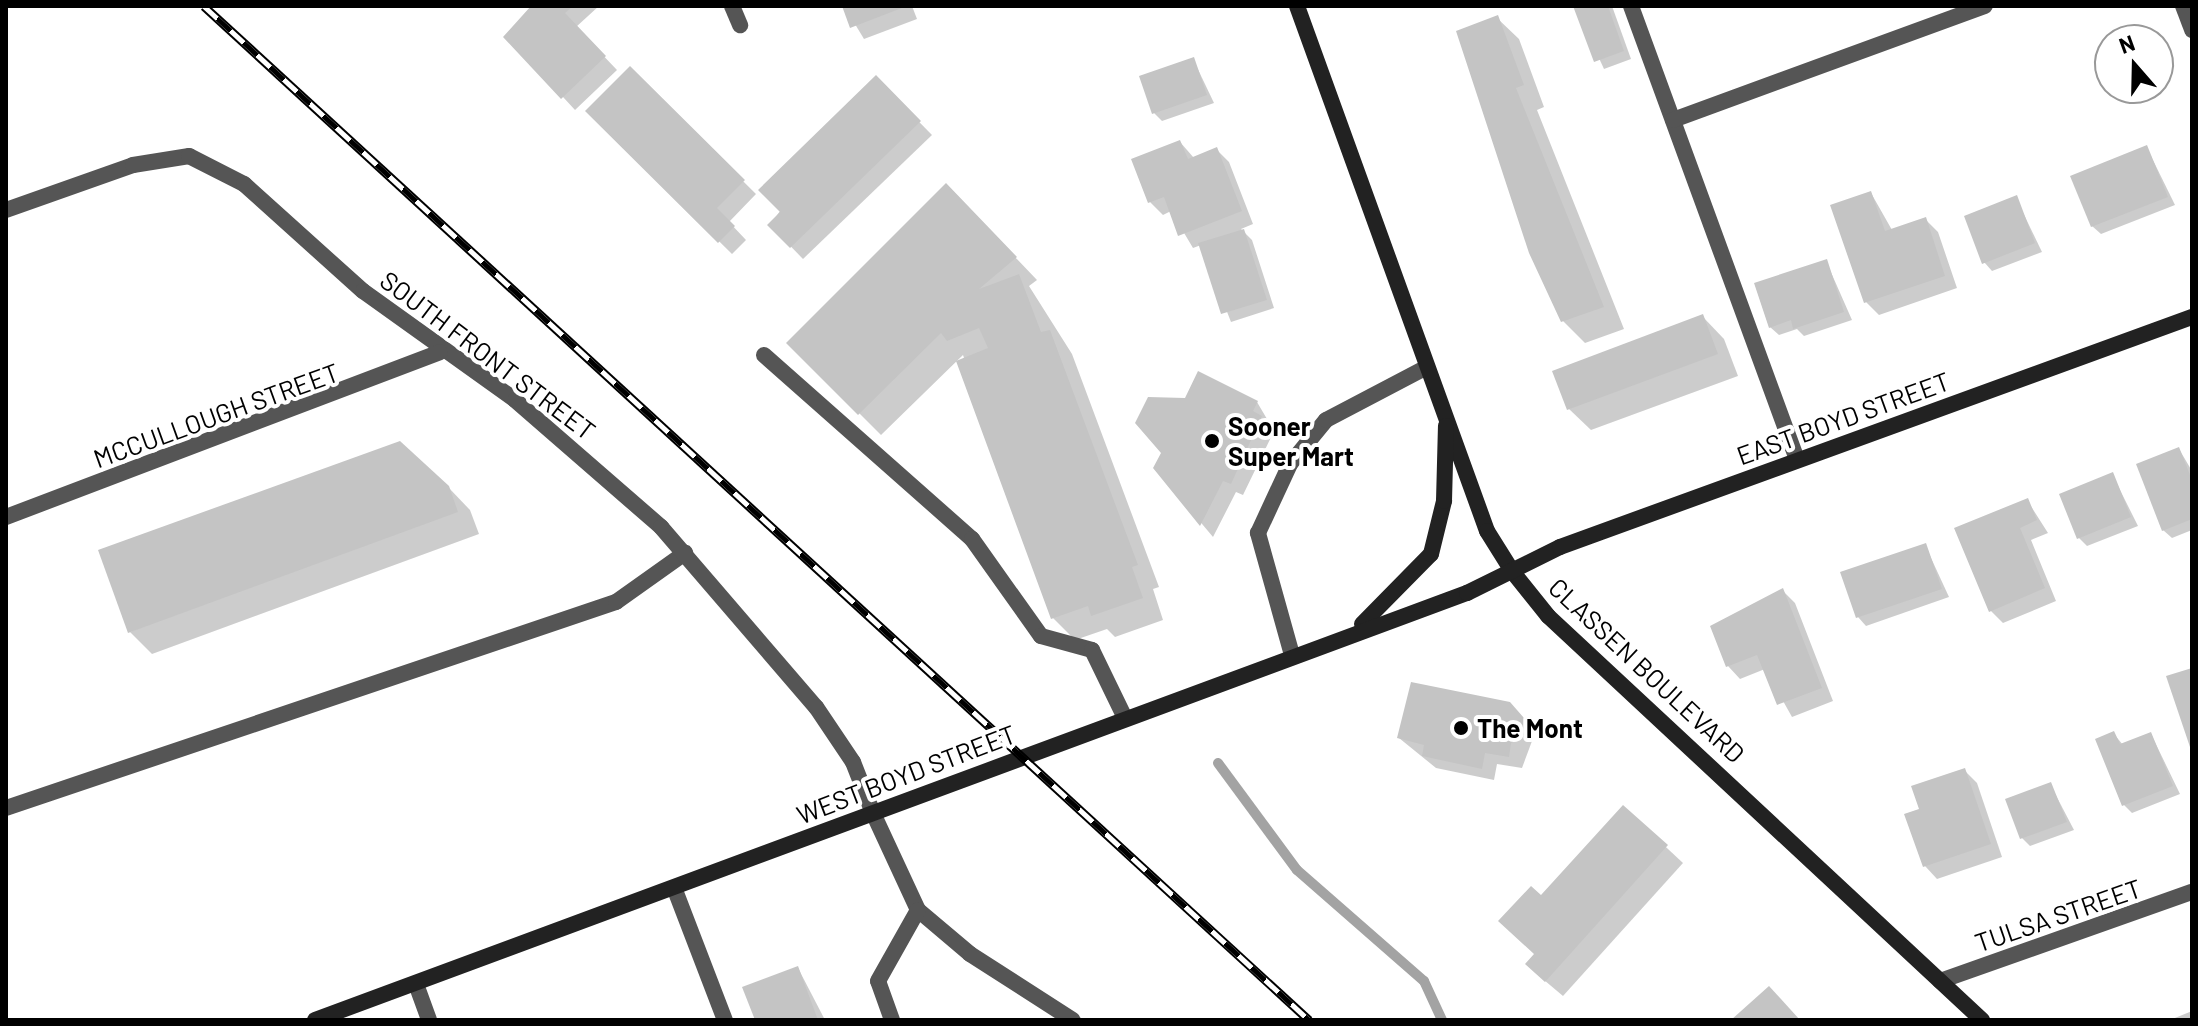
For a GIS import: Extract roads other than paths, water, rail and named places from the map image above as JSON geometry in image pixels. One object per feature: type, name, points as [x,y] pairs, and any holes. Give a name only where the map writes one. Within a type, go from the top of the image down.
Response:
[{"type":"street","points":[[732,6],[740,25]]},
{"type":"street","name":"CLASSEN BOULEVARD","points":[[1297,6],[1487,531],[1512,571],[1548,616],[1982,1020]]},
{"type":"street","points":[[1631,6],[1797,460]]},
{"type":"street","points":[[1673,120],[1985,6]]},
{"type":"street","points":[[2183,6],[2192,30]]},
{"type":"street","name":"SOUTH FRONT STREET","points":[[6,210],[133,165],[189,156],[213,164],[440,352],[515,400],[685,553],[816,707],[853,762],[918,910]]},
{"type":"street","name":"EAST BOYD STREET","points":[[1512,571],[1797,460],[2192,317]]},
{"type":"street","name":"MCCULLOUGH STREET","points":[[6,517],[440,352]]},
{"type":"street","points":[[764,355],[972,539],[1041,636],[1092,650],[1124,716]]},
{"type":"street","points":[[1292,655],[1258,533],[1290,464],[1326,420],[1427,367]]},
{"type":"street","points":[[1346,635],[1386,606],[1431,554],[1444,501],[1446,417]]},
{"type":"street","points":[[6,808],[616,602],[685,553]]},
{"type":"street","name":"WEST BOYD STREET","points":[[315,1020],[675,890],[1124,716],[1512,571]]},
{"type":"street","points":[[675,890],[725,1020]]},
{"type":"street","name":"TULSA STREET","points":[[1940,981],[2192,892]]},
{"type":"street","points":[[892,1020],[878,981],[918,910],[970,954],[1073,1020]]},
{"type":"street","points":[[416,984],[429,1020]]},
{"type":"waterway","points":[[1218,763],[1297,870],[1424,981],[1442,1020]]},
{"type":"railway","points":[[204,6],[1309,1020]]},
{"type":"place","name":"Sooner Super Mart","points":[[1212,441]]},
{"type":"place","name":"The Mont","points":[[1461,728]]}]
